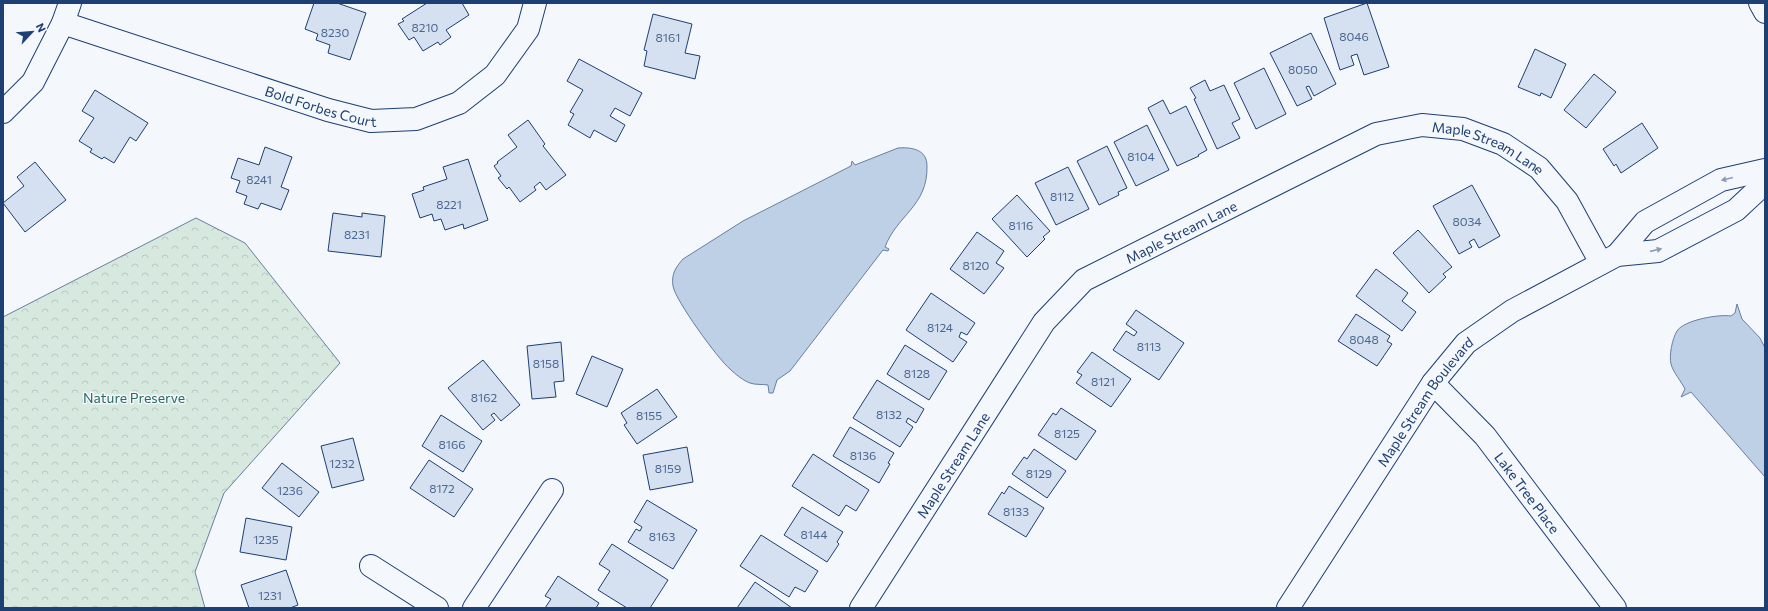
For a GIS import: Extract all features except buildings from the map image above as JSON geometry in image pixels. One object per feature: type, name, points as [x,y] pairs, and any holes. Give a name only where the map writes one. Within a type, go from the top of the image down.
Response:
[{"type":"street","name":"Bold Forbes Court","points":[[67,13],[328,110],[371,121],[416,118],[458,102],[495,75],[528,29],[535,3]]},
{"type":"street","points":[[1760,3],[1765,12]]},
{"type":"street","points":[[3,112],[33,82],[67,13]]},
{"type":"street","name":"Maple Stream Lane","points":[[861,608],[1044,322],[1084,280],[1376,134],[1422,125],[1463,129],[1503,144],[1539,168],[1568,202],[1609,259]]},
{"type":"street","name":"Maple Stream Boulevard","points":[[1288,608],[1433,383],[1466,343],[1512,311],[1609,259],[1645,222],[1721,180],[1765,170]]},
{"type":"street","name":"Maple Stream Boulevard","points":[[1609,259],[1658,251],[1736,210],[1765,183]]},
{"type":"street","name":"Lake Tree Place","points":[[1433,383],[1485,436],[1615,608]]},
{"type":"street","points":[[474,608],[552,490]]},
{"type":"street","points":[[371,566],[437,608]]},
{"type":"green space","name":"Nature Preserve","points":[[196,218],[245,243],[340,363],[224,493],[195,572],[205,608],[3,608],[3,317]]},
{"type":"water","points":[[898,148],[917,150],[924,156],[927,166],[926,180],[923,191],[917,201],[890,236],[885,247],[889,249],[888,251],[883,250],[790,371],[777,380],[773,393],[769,393],[768,385],[752,384],[742,379],[716,354],[681,303],[673,286],[673,274],[678,265],[683,259],[743,221],[851,166],[852,161],[855,165]]},
{"type":"water","points":[[1737,304],[1742,319],[1760,338],[1765,348],[1765,477],[1691,392],[1681,397],[1685,389],[1671,364],[1670,357],[1672,343],[1675,334],[1681,327],[1702,319],[1718,316],[1731,316],[1735,313]]}]
